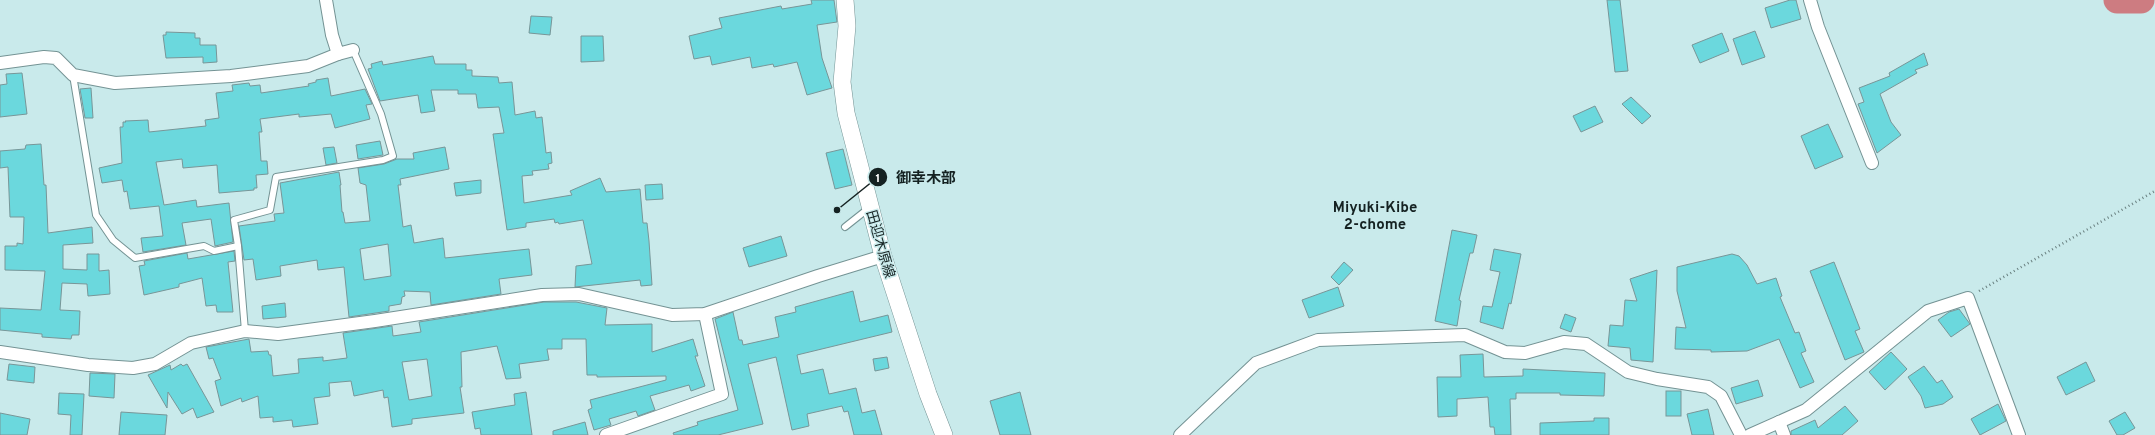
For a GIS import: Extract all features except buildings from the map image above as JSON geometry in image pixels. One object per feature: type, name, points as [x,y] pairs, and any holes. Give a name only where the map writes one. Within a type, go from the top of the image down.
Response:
[{"type":"main road","name":"田迎木原線","points":[[845,0],[847,26],[842,82],[846,114],[883,256],[928,394],[944,435]]},
{"type":"street","points":[[326,0],[332,35],[338,54]]},
{"type":"street","points":[[1810,0],[1818,27],[1872,163]]},
{"type":"street","points":[[0,63],[44,57],[56,58],[73,75],[115,83],[231,76],[308,66],[338,54],[354,50]]},
{"type":"street","points":[[0,352],[88,365],[133,368],[155,364],[198,341],[245,331],[278,334],[375,321],[542,295],[579,294],[672,315],[705,314],[883,256]]},
{"type":"street","points":[[1750,435],[1806,410],[1928,311],[1968,298],[2019,435]]},
{"type":"street","points":[[606,435],[722,394],[705,314]]},
{"type":"street","points":[[1180,435],[1256,363],[1318,340],[1465,335],[1504,352],[1525,353],[1564,342],[1586,344],[1628,372],[1657,379],[1708,387],[1721,396],[1741,435]]},
{"type":"street","points":[[1779,422],[1784,435]]},
{"type":"lane","points":[[245,331],[238,246],[234,220],[270,210],[276,177],[383,160],[393,156],[381,114],[354,50]]},
{"type":"lane","points":[[73,75],[96,215],[113,240],[135,258],[204,246],[214,251],[238,246]]},
{"type":"lane","points":[[845,227],[870,207]]},
{"type":"path","points":[[1968,298],[2155,191]]},
{"type":"waterway","points":[[2117,0],[2141,0]]},
{"type":"place","name":"御幸木部","points":[[837,210]]},
{"type":"district","name":"Miyuki-Kibe 2-chome","points":[[1375,216]]}]
